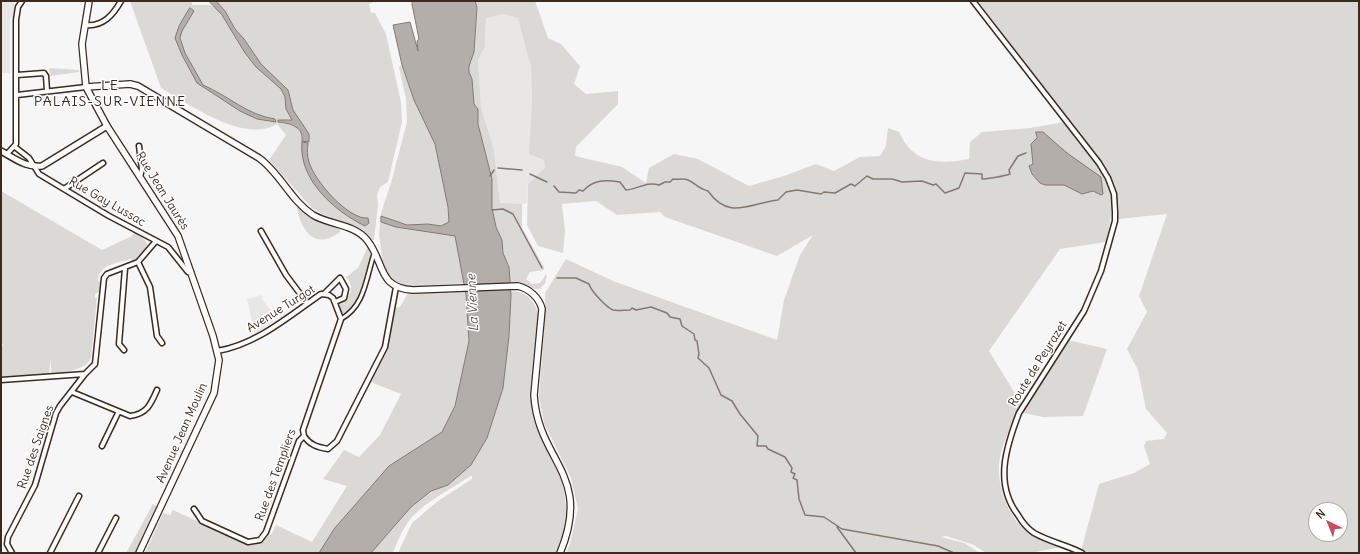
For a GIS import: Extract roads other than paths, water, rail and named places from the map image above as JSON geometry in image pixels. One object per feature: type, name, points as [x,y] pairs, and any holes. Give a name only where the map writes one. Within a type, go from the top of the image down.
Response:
[{"type":"main road","points":[[89,1],[82,52],[86,87],[130,84],[149,91],[259,158],[274,170],[300,203],[312,214],[363,235],[369,242],[390,282],[396,288],[413,290],[513,286],[528,290],[536,297],[542,309],[534,395],[535,409],[539,423],[566,478],[572,502],[569,528],[560,553]]},
{"type":"main road","name":"Rue Jean Jaurès","points":[[86,87],[107,126],[178,236],[191,272]]},
{"type":"main road","name":"Avenue Jean Moulin","points":[[139,553],[214,392],[218,369],[217,351],[191,272]]},
{"type":"street","points":[[7,154],[15,147],[16,144],[16,20],[18,7],[22,1]]},
{"type":"street","points":[[85,25],[95,26],[109,18],[121,1]]},
{"type":"street","name":"Route de Peyrazet","points":[[973,1],[1099,163],[1108,178],[1114,194],[1115,221],[1101,271],[1084,311],[1019,413],[1012,430],[1003,476],[1006,493],[1012,508],[1023,523],[1033,532],[1044,538],[1082,553]]},
{"type":"street","points":[[17,75],[44,73],[46,76],[47,91]]},
{"type":"street","points":[[17,95],[86,87]]},
{"type":"street","points":[[15,147],[30,158],[34,167],[47,163],[107,126]]},
{"type":"street","points":[[139,146],[142,169],[140,177]]},
{"type":"street","name":"Rue Gay Lussac","points":[[1,151],[22,163],[34,167],[39,174],[64,189],[168,247],[181,266],[188,272],[191,272]]},
{"type":"street","points":[[64,189],[103,163]]},
{"type":"street","points":[[261,231],[286,275],[307,303]]},
{"type":"street","points":[[124,350],[119,344],[125,268],[138,262],[156,241]]},
{"type":"street","points":[[324,294],[340,278],[346,289],[344,298],[335,302],[340,319],[349,314],[356,307],[366,283],[374,254]]},
{"type":"street","points":[[138,262],[150,286],[157,336],[162,343]]},
{"type":"street","name":"Rue des Saignes","points":[[12,553],[7,544],[8,537],[35,485],[56,413],[85,374],[95,364],[104,278],[107,274],[125,268]]},
{"type":"street","points":[[304,436],[310,444],[319,448],[328,448],[337,441],[385,347],[396,288]]},
{"type":"street","name":"Avenue Turgot","points":[[217,351],[229,350],[250,341],[307,303],[324,294],[330,295],[335,302]]},
{"type":"street","name":"Rue des Templiers","points":[[194,509],[202,521],[248,542],[260,540],[266,532],[299,441],[304,436],[303,430],[340,319]]},
{"type":"street","points":[[1,380],[85,374]]},
{"type":"street","points":[[72,392],[118,413],[130,416],[138,415],[151,406],[157,390]]},
{"type":"street","points":[[102,446],[118,413]]},
{"type":"street","points":[[50,553],[79,496]]},
{"type":"street","points":[[98,553],[116,518]]},
{"type":"water","points":[[209,1],[216,1],[225,11],[235,29],[244,39],[261,64],[288,90],[293,110],[309,134],[309,142],[302,141],[301,132],[295,127],[287,123],[278,122],[278,120],[292,120],[286,109],[285,97],[281,89],[256,67],[245,53],[222,15]]},
{"type":"water","name":"La Vienne","points":[[413,1],[475,1],[477,7],[474,52],[469,66],[469,72],[472,79],[474,104],[478,109],[478,124],[492,179],[492,208],[496,227],[502,240],[503,253],[509,267],[511,295],[509,336],[503,388],[487,438],[471,465],[448,485],[431,491],[411,507],[371,553],[319,553],[334,529],[389,466],[442,432],[455,406],[469,341],[466,295],[455,236],[396,227],[381,222],[381,216],[407,225],[428,224],[441,226],[449,222],[448,207],[435,144],[414,100],[402,65],[393,25],[410,22],[418,51],[417,41],[419,39],[412,4]]},
{"type":"water","points":[[190,8],[194,11],[182,31],[180,38],[185,53],[203,85],[256,114],[275,119],[276,122],[257,119],[240,111],[197,83],[175,38],[179,26]]},
{"type":"water","points":[[1036,132],[1043,132],[1067,153],[1101,177],[1103,194],[1101,195],[1093,191],[1082,194],[1064,185],[1045,185],[1040,183],[1032,174],[1029,166],[1033,164],[1031,144],[1037,138]]},
{"type":"water","points":[[302,142],[308,143],[307,152],[309,162],[312,170],[325,189],[352,213],[360,217],[368,218],[369,223],[365,226],[353,220],[330,203],[320,192],[306,169],[302,156]]},
{"type":"waterway","points":[[554,186],[559,192],[576,193],[579,190],[583,191],[591,184],[600,181],[620,182],[626,190],[650,184],[659,185],[665,182],[670,182],[673,179],[684,179],[708,191],[716,200],[724,205],[732,208],[740,208],[778,200],[786,192],[797,190],[821,194],[824,192],[835,193],[851,184],[855,186],[867,176],[873,179],[892,179],[902,182],[922,181],[933,185],[936,184],[945,193],[959,188],[965,173],[982,174],[982,179],[1010,174],[1009,170],[1018,156],[1026,153]]},
{"type":"waterway","points":[[498,168],[522,170]]},
{"type":"waterway","points":[[490,176],[494,170]]},
{"type":"waterway","points":[[530,174],[547,182]]},
{"type":"waterway","points":[[492,210],[503,209],[513,214],[542,268]]},
{"type":"waterway","points":[[557,278],[576,278],[589,284],[599,298],[613,310],[630,310],[632,308],[636,310],[651,307],[667,313],[670,317],[680,319],[682,326],[694,334],[695,340],[697,341],[699,354],[698,358],[709,368],[721,395],[732,401],[740,414],[758,436],[757,446],[766,446],[768,449],[785,457],[792,468],[791,472],[795,474],[793,478],[797,480],[799,499],[805,515],[824,517],[842,529],[938,546],[954,553]]},
{"type":"waterway","points":[[837,527],[856,553]]},
{"type":"district","name":"LE PALAIS-SUR-VIENNE","points":[[110,94]]}]
